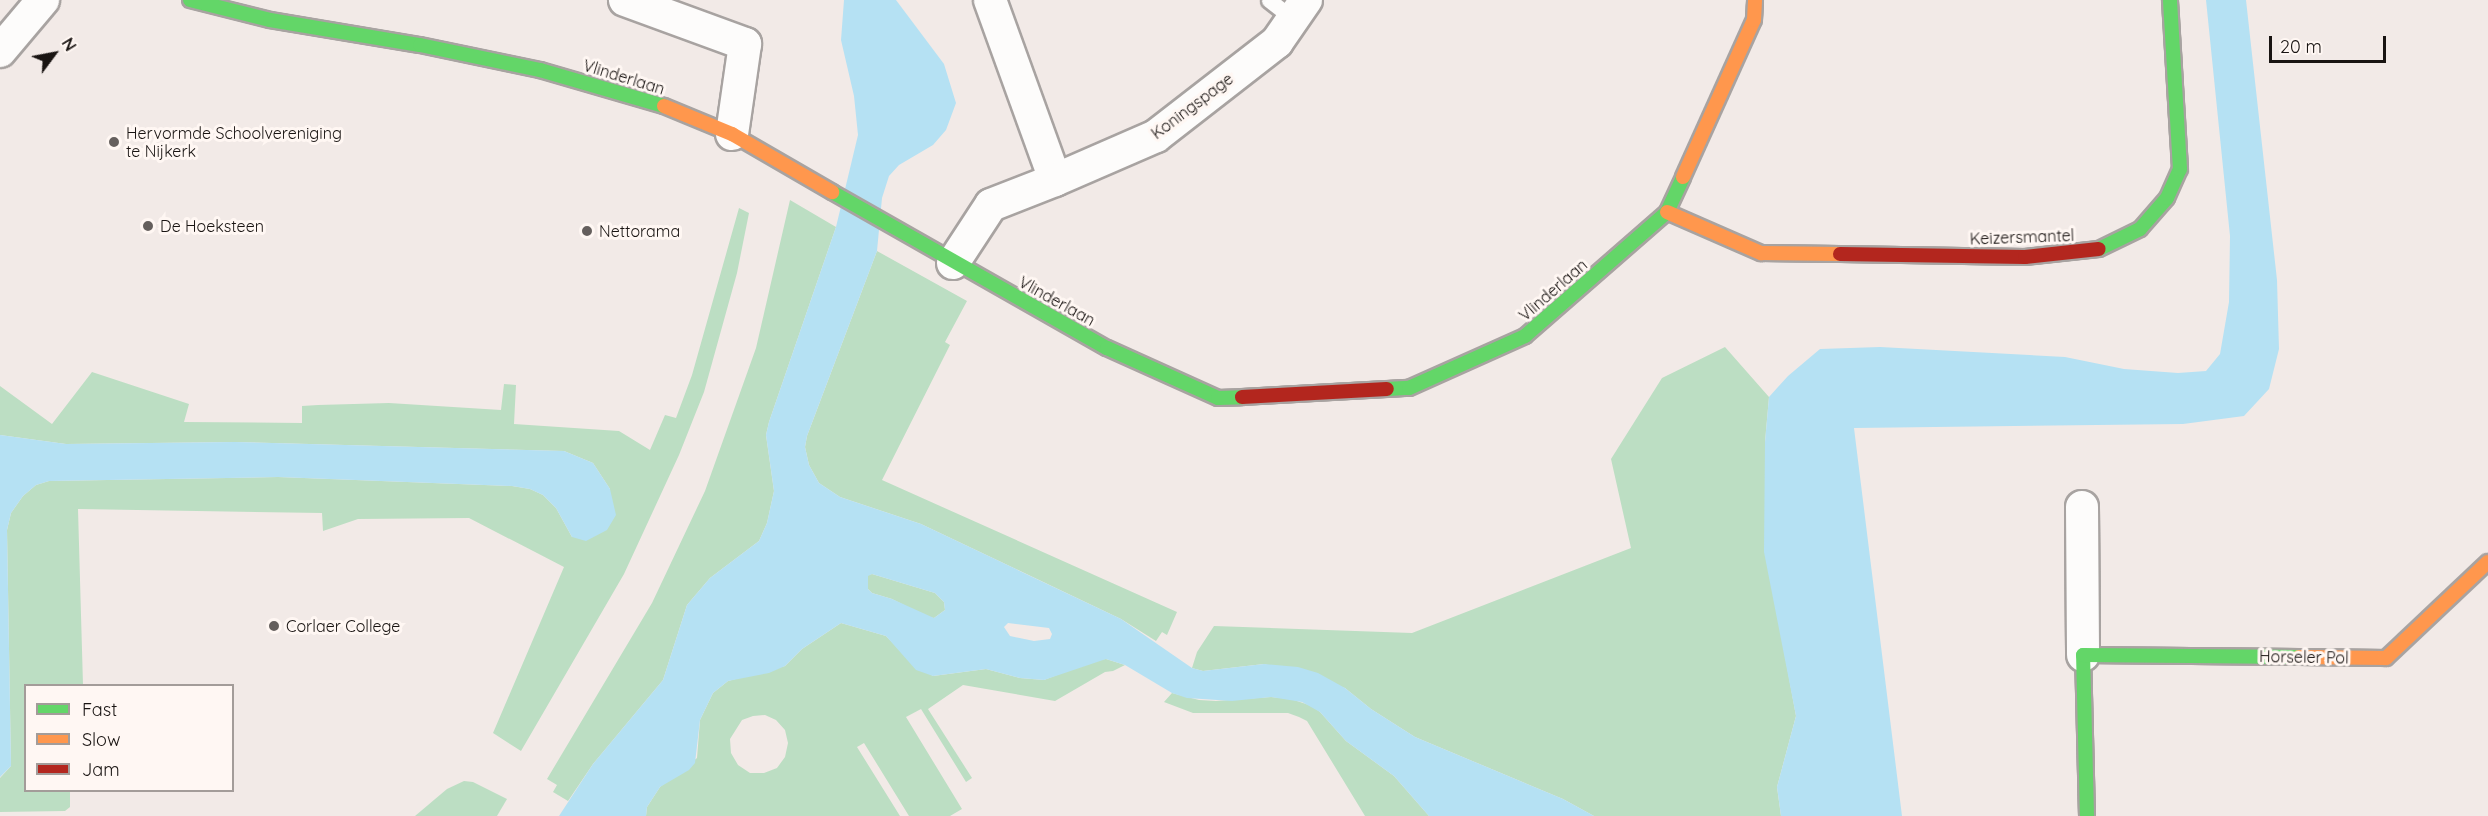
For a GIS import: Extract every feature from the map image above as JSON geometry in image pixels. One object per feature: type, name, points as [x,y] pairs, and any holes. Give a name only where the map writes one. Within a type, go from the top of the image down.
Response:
[{"type":"street","points":[[0,51],[43,0]]},
{"type":"street","name":"Vlinderlaan","points":[[190,0],[270,20],[420,45],[540,70],[660,104],[732,134],[823,185],[953,263],[1107,348],[1218,398],[1409,388],[1525,336],[1667,212],[1754,20],[1755,0]]},
{"type":"street","points":[[625,0],[745,44],[732,134]]},
{"type":"street","points":[[990,0],[1054,180]]},
{"type":"street","name":"Keizersmantel","points":[[1667,212],[1761,253],[2025,257],[2098,250],[2140,230],[2168,198],[2180,169],[2170,0]]},
{"type":"street","name":"Koningspage","points":[[953,263],[991,205],[1156,136],[1277,42],[1289,6]]},
{"type":"street","points":[[2082,507],[2087,816]]},
{"type":"street","name":"Horseler Pol","points":[[2083,655],[2386,658],[2488,562]]},
{"type":"green space","points":[[790,200],[836,227],[769,422],[766,435],[774,491],[767,523],[759,541],[710,578],[687,605],[663,680],[593,764],[568,801],[553,792],[557,785],[547,779],[652,603],[705,491],[756,348]]},
{"type":"green space","points":[[739,208],[749,213],[737,273],[704,392],[679,455],[624,574],[521,751],[493,733],[564,567],[469,518],[358,519],[323,531],[322,513],[78,509],[83,684],[24,684],[24,792],[70,792],[70,807],[65,811],[0,812],[0,778],[11,766],[7,530],[11,513],[23,496],[36,485],[49,481],[278,477],[512,486],[530,489],[543,495],[556,508],[572,537],[610,489],[593,463],[564,451],[235,442],[66,444],[0,435],[0,386],[52,424],[92,372],[189,404],[184,422],[302,423],[302,406],[318,405],[389,403],[501,410],[504,384],[516,385],[514,424],[619,431],[650,450],[665,415],[676,418],[692,375]]},
{"type":"green space","points":[[877,251],[967,301],[945,342],[950,345],[882,480],[1177,612],[1167,635],[1162,632],[1156,641],[1121,619],[921,524],[840,497],[819,483],[809,465],[805,447],[807,436]]},
{"type":"green space","points":[[1725,347],[1769,397],[1765,442],[1779,623],[1796,716],[1777,787],[1781,816],[1594,816],[1563,799],[1415,737],[1371,709],[1345,688],[1264,664],[1203,671],[1192,668],[1197,652],[1214,626],[1412,633],[1631,548],[1611,459],[1662,378]]},
{"type":"green space","points":[[872,574],[935,593],[944,602],[945,610],[934,618],[927,617],[892,599],[872,593],[868,589],[868,575]]},
{"type":"green space","points":[[841,623],[886,636],[908,659],[933,676],[986,669],[1020,678],[1044,680],[1095,660],[1106,659],[1125,665],[1105,672],[1055,701],[963,685],[928,709],[972,778],[966,782],[921,709],[906,717],[962,809],[950,816],[909,816],[864,743],[857,747],[900,816],[646,816],[647,807],[660,787],[697,758],[700,720],[713,693],[728,681],[785,666],[802,649]],"holes":[[[765,715],[776,720],[785,730],[788,743],[785,757],[777,768],[764,773],[750,773],[738,765],[731,753],[730,739],[742,720]]]},
{"type":"green space","points":[[1172,693],[1199,700],[1216,701],[1271,697],[1291,699],[1312,706],[1346,741],[1394,776],[1429,816],[1365,816],[1307,721],[1299,717],[1288,713],[1193,713],[1164,702]]},
{"type":"green space","points":[[464,781],[473,782],[507,799],[497,816],[415,816],[447,789]]},
{"type":"water","points":[[844,0],[896,0],[944,64],[956,103],[946,130],[933,145],[899,165],[889,176],[882,198],[877,251],[807,436],[805,447],[809,465],[819,483],[840,497],[921,524],[1121,619],[1192,668],[1203,671],[1264,664],[1298,667],[1318,673],[1345,688],[1371,709],[1415,737],[1563,799],[1594,816],[1429,816],[1394,776],[1346,741],[1320,712],[1302,702],[1271,697],[1232,701],[1187,698],[1172,693],[1125,665],[1106,659],[1044,680],[1020,678],[986,669],[933,676],[916,670],[886,636],[841,623],[802,649],[785,666],[769,673],[728,681],[713,693],[700,720],[695,763],[689,770],[660,787],[647,807],[646,816],[559,816],[593,764],[663,680],[687,605],[710,578],[759,541],[767,523],[774,491],[766,435],[769,422],[836,227],[858,135],[854,96],[841,40]],"holes":[[[872,574],[935,593],[944,602],[945,610],[934,618],[892,599],[872,593],[868,589],[868,576]],[[1008,623],[1049,628],[1052,634],[1050,639],[1034,641],[1010,636],[1004,627]]]},
{"type":"water","points":[[2206,0],[2246,0],[2277,280],[2279,349],[2269,389],[2244,416],[2183,424],[1854,428],[1902,816],[1781,816],[1777,787],[1796,716],[1764,552],[1765,442],[1769,397],[1788,376],[1820,349],[1880,347],[2065,357],[2124,369],[2178,373],[2206,371],[2220,354],[2229,302],[2230,236]]},
{"type":"water","points":[[0,435],[66,444],[235,442],[564,451],[593,463],[610,489],[616,515],[607,530],[586,541],[572,537],[556,508],[543,495],[530,489],[512,486],[278,477],[49,481],[36,485],[23,496],[11,513],[7,530],[11,766],[0,777]]},
{"type":"traffic: fast","points":[[190,0],[270,20],[420,45],[540,70],[664,106]]},
{"type":"traffic: fast","points":[[2099,249],[2140,229],[2167,198],[2180,169],[2170,0]]},
{"type":"traffic: fast","points":[[1387,389],[1409,388],[1525,336],[1667,212],[1683,177]]},
{"type":"traffic: fast","points":[[832,192],[1107,348],[1218,398],[1242,397]]},
{"type":"traffic: fast","points":[[2087,816],[2083,655],[2299,657]]},
{"type":"traffic: slow","points":[[1683,177],[1754,20],[1755,0]]},
{"type":"traffic: slow","points":[[664,106],[732,134],[832,192]]},
{"type":"traffic: slow","points":[[1667,212],[1761,253],[1840,254]]},
{"type":"traffic: slow","points":[[2299,657],[2386,658],[2488,562]]},
{"type":"traffic: jam","points":[[1840,254],[2025,257],[2099,249]]},
{"type":"traffic: jam","points":[[1242,397],[1387,389]]},
{"type":"place","name":"Hervormde Schoolvereniging te Nijkerk","points":[[114,142]]},
{"type":"place","name":"De Hoeksteen","points":[[148,226]]},
{"type":"place","name":"Nettorama","points":[[587,231]]},
{"type":"place","name":"Corlaer College","points":[[274,626]]}]
